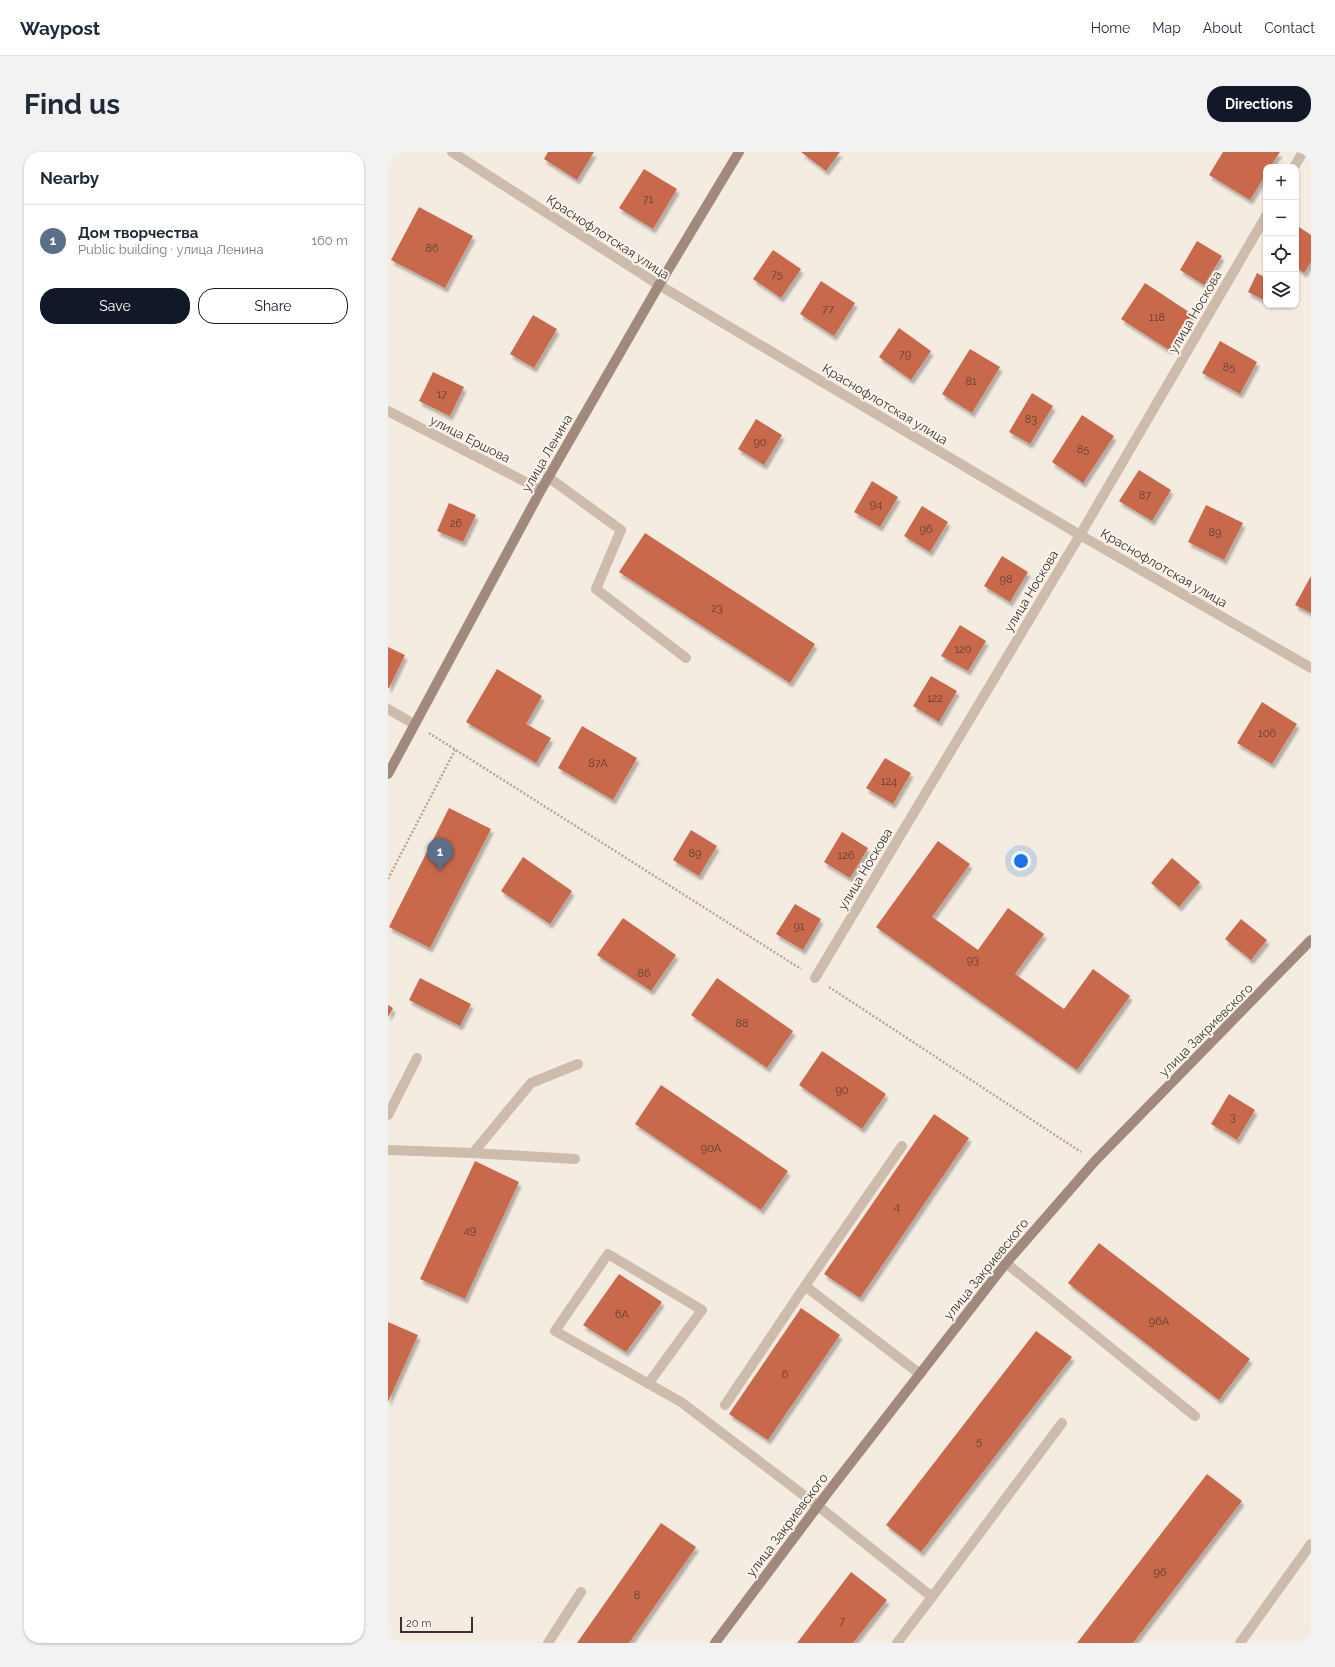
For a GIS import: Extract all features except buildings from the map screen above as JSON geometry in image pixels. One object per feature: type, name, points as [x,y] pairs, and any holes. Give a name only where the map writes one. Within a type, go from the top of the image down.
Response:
[{"type":"main road","name":"улица Ленина","points":[[388,774],[540,490],[658,285],[739,152]]},
{"type":"main road","name":"улица Закриевского","points":[[715,1643],[818,1506],[1006,1263],[1095,1161],[1311,940]]},
{"type":"street","name":"Краснофлотская улица","points":[[452,152],[658,285],[1080,535],[1311,668]]},
{"type":"street","points":[[1296,164],[1303,152]]},
{"type":"street","name":"улица Носкова","points":[[815,978],[1080,535],[1263,221]]},
{"type":"street","name":"улица Ершова","points":[[388,411],[540,490]]},
{"type":"street","points":[[548,477],[621,530],[596,589],[686,658]]},
{"type":"street","points":[[388,709],[414,724]]},
{"type":"street","points":[[388,1114],[417,1058]]},
{"type":"street","points":[[473,1153],[532,1083],[578,1064]]},
{"type":"street","points":[[725,1405],[902,1146]]},
{"type":"street","points":[[388,1150],[575,1159]]},
{"type":"street","points":[[648,1384],[702,1310],[608,1254],[555,1331],[648,1384],[681,1402],[818,1506],[932,1597]]},
{"type":"street","points":[[1006,1263],[1195,1416]]},
{"type":"street","points":[[805,1286],[920,1374]]},
{"type":"street","points":[[897,1643],[1062,1423]]},
{"type":"street","points":[[1240,1643],[1311,1544]]},
{"type":"street","points":[[548,1643],[581,1592]]},
{"type":"path","points":[[414,724],[815,978],[1095,1161]]},
{"type":"path","points":[[388,879],[455,750]]},
{"type":"place","name":"Дом творчества","points":[[440,871]]}]
